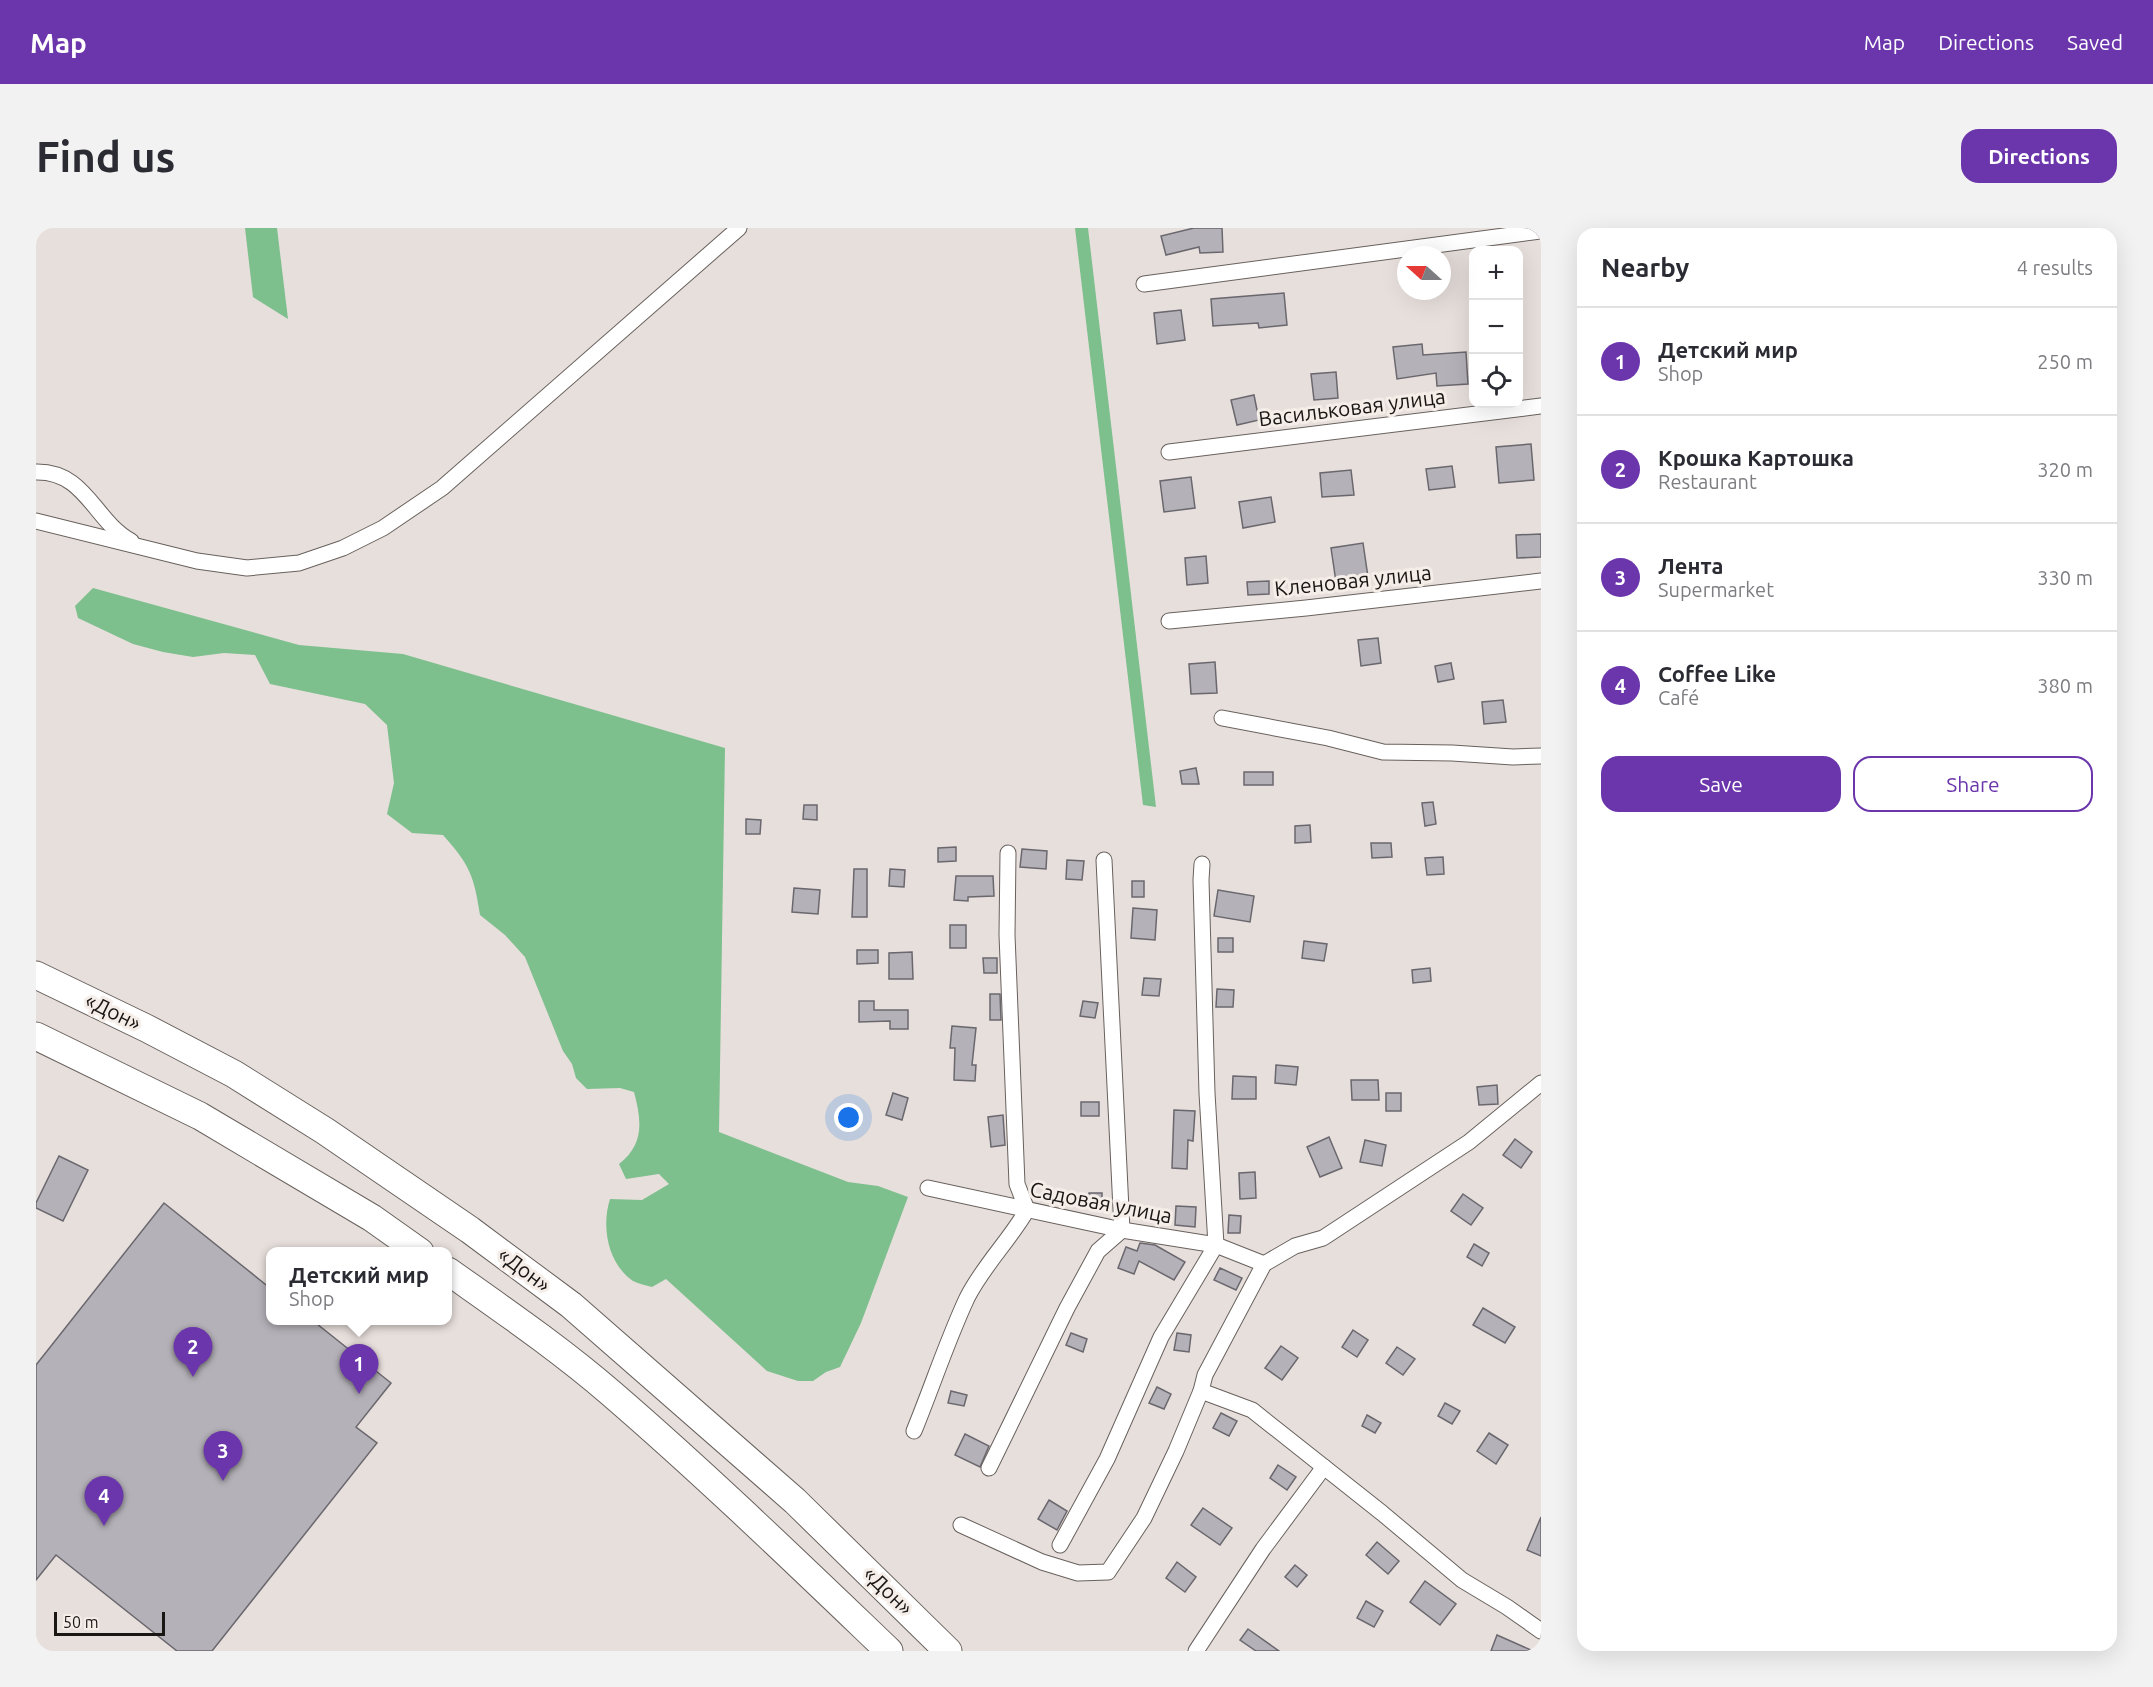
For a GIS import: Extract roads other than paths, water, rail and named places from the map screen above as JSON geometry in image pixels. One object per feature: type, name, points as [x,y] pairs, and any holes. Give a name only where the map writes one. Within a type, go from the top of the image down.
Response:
[{"type":"highway","name":"«Дон»","points":[[36,975],[234,1074],[325,1131],[479,1237],[571,1305],[795,1501],[948,1651]]},
{"type":"highway","points":[[36,1036],[200,1116],[372,1218],[414,1247]]},
{"type":"highway","name":"«Дон»","points":[[452,1273],[506,1311],[611,1393],[775,1541],[889,1651]]},
{"type":"street","points":[[36,520],[197,561],[247,568],[299,563],[343,548],[383,528],[442,488],[739,228]]},
{"type":"street","points":[[1144,284],[1541,231]]},
{"type":"street","name":"Васильковая улица","points":[[1169,452],[1541,406]]},
{"type":"street","points":[[36,472],[59,476],[74,483],[85,493],[110,525],[122,536],[141,547]]},
{"type":"street","name":"Кленовая улица","points":[[1169,621],[1541,581]]},
{"type":"street","points":[[1222,718],[1328,738],[1383,752],[1541,756]]},
{"type":"street","points":[[914,1431],[967,1298],[980,1275],[1015,1231],[1027,1210],[1017,1184],[1007,935],[1008,852]]},
{"type":"street","points":[[989,1468],[1067,1308],[1098,1251],[1122,1230],[1104,860]]},
{"type":"street","points":[[1060,1545],[1107,1459],[1161,1337],[1216,1245],[1207,1093],[1202,864]]},
{"type":"street","points":[[961,1525],[1042,1562],[1078,1573],[1108,1572],[1144,1518],[1176,1451],[1201,1391],[1205,1375],[1264,1264],[1295,1246],[1323,1238],[1469,1142],[1541,1083]]},
{"type":"street","name":"Садовая улица","points":[[928,1188],[1122,1230],[1216,1245],[1264,1264]]},
{"type":"street","points":[[1201,1391],[1252,1410],[1383,1513],[1462,1580],[1541,1631]]},
{"type":"street","points":[[1197,1651],[1263,1549],[1324,1467]]},
{"type":"place","name":"Крошка Картошка","points":[[193,1377]]},
{"type":"place","name":"Детский мир","points":[[359,1394]]},
{"type":"place","name":"Лента","points":[[223,1481]]},
{"type":"place","name":"Coffee Like","points":[[104,1526]]}]
